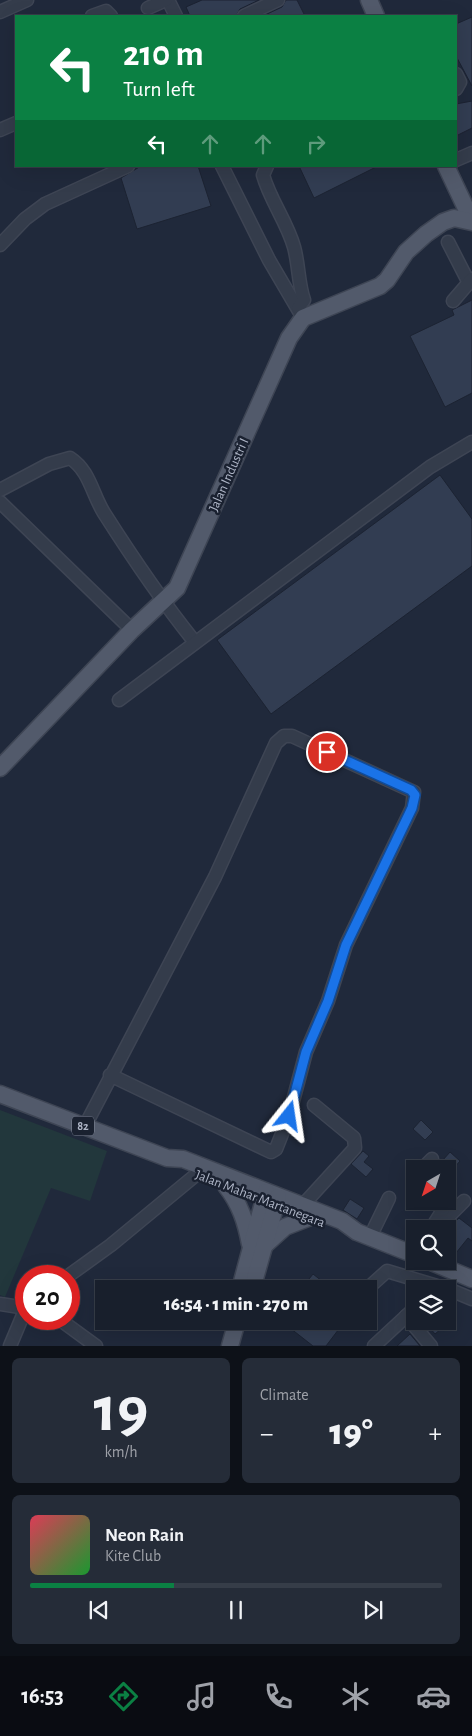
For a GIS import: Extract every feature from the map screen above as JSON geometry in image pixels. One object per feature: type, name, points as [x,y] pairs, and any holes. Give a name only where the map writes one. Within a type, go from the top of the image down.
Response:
[{"type":"main road","points":[[369,0],[376,15]]},
{"type":"main road","points":[[446,167],[472,221]]},
{"type":"main road","points":[[300,313],[380,286],[387,280],[406,252],[443,222],[454,218],[472,221]]},
{"type":"main road","name":"Jalan Industri I","points":[[0,768],[132,630],[164,603],[178,588],[300,313]]},
{"type":"main road","name":"Jalan Mahar Martanegara","points":[[0,1094],[166,1158],[180,1168],[226,1186],[271,1199]]},
{"type":"main road","name":"Jalan Mahar Martanegara","points":[[166,1158],[183,1160],[305,1212],[339,1230],[364,1234],[406,1251]]},
{"type":"main road","points":[[226,1186],[236,1199],[256,1250],[253,1280]]},
{"type":"main road","points":[[244,1280],[256,1250],[271,1199]]},
{"type":"main road","points":[[256,1250],[305,1212]]},
{"type":"main road","points":[[448,1270],[472,1279]]},
{"type":"main road","points":[[230,1346],[234,1330]]},
{"type":"street","points":[[0,12],[27,0]]},
{"type":"street","points":[[148,8],[167,0],[175,15]]},
{"type":"street","points":[[246,15],[278,0]]},
{"type":"street","points":[[94,15],[106,10],[110,15]]},
{"type":"street","points":[[457,76],[460,82],[457,87]]},
{"type":"street","points":[[0,130],[15,122]]},
{"type":"street","points":[[457,160],[472,153]]},
{"type":"street","points":[[0,244],[25,219],[45,204],[126,167]]},
{"type":"street","points":[[222,167],[269,260],[300,313]]},
{"type":"street","points":[[267,167],[263,175],[268,192],[293,245],[299,286],[304,300],[300,313]]},
{"type":"street","points":[[448,242],[470,280],[453,301]]},
{"type":"street","points":[[118,700],[194,641],[430,466],[472,442]]},
{"type":"street","points":[[0,490],[49,464],[70,458],[78,464],[86,474],[102,510],[164,603],[194,641]]},
{"type":"street","points":[[0,502],[132,630]]},
{"type":"street","points":[[85,1126],[110,1075],[215,877],[276,743],[284,736],[292,736],[414,792],[412,808],[346,945],[328,1001],[306,1052],[289,1116],[276,1149],[271,1152],[244,1141],[110,1075]]},
{"type":"street","points":[[305,1212],[355,1148],[354,1138],[314,1105]]},
{"type":"street","points":[[80,1267],[111,1245],[197,1174]]},
{"type":"street","points":[[364,1234],[389,1198]]},
{"type":"street","points":[[456,1209],[464,1201]]},
{"type":"street","points":[[443,1210],[449,1216],[455,1210]]},
{"type":"street","points":[[444,1280],[448,1270]]},
{"type":"street","points":[[377,1280],[387,1271],[416,1280]]},
{"type":"street","points":[[456,1293],[472,1299]]},
{"type":"street","points":[[0,1304],[15,1306]]},
{"type":"street","points":[[374,1346],[406,1316]]},
{"type":"street","points":[[10,1346],[17,1330]]},
{"type":"street","points":[[74,1330],[96,1346]]},
{"type":"street","points":[[422,1330],[432,1346]]},
{"type":"green space","points":[[0,1110],[107,1151],[90,1201],[51,1188],[19,1265],[15,1265],[15,1273],[5,1297],[0,1295]]},
{"type":"building","points":[[202,0],[259,0],[240,9],[237,15],[190,15],[186,7]]},
{"type":"building","points":[[286,0],[297,0],[304,15],[265,15],[282,7]]},
{"type":"building","points":[[472,17],[472,86],[457,58],[457,24]]},
{"type":"building","points":[[472,101],[472,128],[457,136],[457,104]]},
{"type":"building","points":[[139,167],[198,167],[211,206],[137,229],[121,178]]},
{"type":"building","points":[[299,167],[376,167],[314,198]]},
{"type":"building","points":[[472,300],[472,393],[445,407],[410,336],[454,315],[452,310]]},
{"type":"building","points":[[440,475],[472,519],[472,566],[271,714],[217,640]]},
{"type":"building","points":[[421,1120],[433,1132],[425,1140],[413,1129]]},
{"type":"building","points":[[363,1151],[369,1156],[364,1162],[373,1169],[366,1177],[351,1164]]},
{"type":"building","points":[[450,1152],[460,1161],[456,1166],[456,1160],[443,1160]]},
{"type":"building","points":[[350,1199],[364,1208],[357,1219],[343,1210]]},
{"type":"building","points":[[459,1218],[472,1228],[472,1241],[468,1238],[456,1253],[456,1221]]},
{"type":"building","points":[[313,1274],[321,1280],[308,1280]]},
{"type":"building","points":[[293,1330],[338,1330],[326,1346],[313,1346]]},
{"type":"building","points":[[432,1330],[440,1330],[435,1334]]},
{"type":"building","points":[[410,1334],[420,1346],[397,1346]]},
{"type":"route","points":[[289,1116],[306,1052],[328,1001],[346,945],[412,808],[415,795],[411,790],[327,752]]}]
